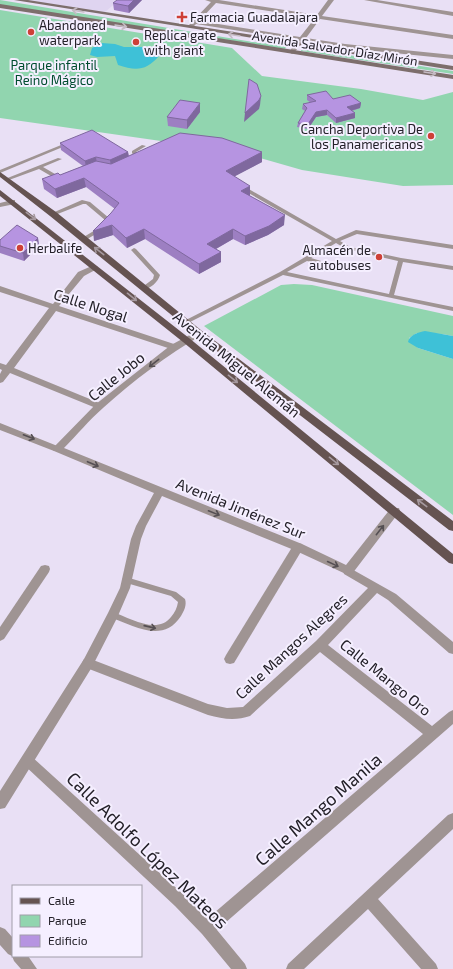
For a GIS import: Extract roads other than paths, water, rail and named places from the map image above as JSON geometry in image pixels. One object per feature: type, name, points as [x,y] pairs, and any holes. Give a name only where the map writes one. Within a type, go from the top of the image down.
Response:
[{"type":"main road","name":"Avenida Salvador Díaz Mirón","points":[[17,0],[190,28],[300,42],[453,68]]},
{"type":"main road","name":"Avenida Salvador Díaz Mirón","points":[[0,6],[453,77]]},
{"type":"main road","name":"Avenida Miguel Alemán","points":[[2,175],[53,214],[199,333],[453,527]]},
{"type":"main road","name":"Avenida Miguel Alemán","points":[[0,192],[186,340],[453,560]]},
{"type":"street","points":[[208,0],[453,37]]},
{"type":"street","points":[[190,28],[216,0]]},
{"type":"street","points":[[292,52],[331,0]]},
{"type":"street","points":[[367,0],[453,14]]},
{"type":"street","name":"Avenida Salvador Díaz Mirón","points":[[195,22],[300,42],[453,57]]},
{"type":"street","points":[[0,205],[12,202]]},
{"type":"street","points":[[0,380],[4,367],[55,308],[77,278],[94,266]]},
{"type":"street","name":"Calle Nogal","points":[[0,289],[174,347]]},
{"type":"street","name":"Calle Jobo","points":[[57,448],[99,406],[174,347],[199,333]]},
{"type":"street","points":[[4,367],[99,406]]},
{"type":"street","name":"Avenida Jiménez Sur","points":[[0,426],[298,547],[348,572],[392,597],[453,649]]},
{"type":"street","points":[[0,803],[88,663],[113,615],[126,580],[136,539],[141,526],[160,491]]},
{"type":"street","points":[[348,572],[395,511]]},
{"type":"street","points":[[230,659],[298,547]]},
{"type":"street","points":[[0,636],[45,569]]},
{"type":"street","name":"Calle Mangos Alegres","points":[[88,663],[208,709],[224,714],[236,715],[246,712],[320,644],[376,587]]},
{"type":"street","name":"Calle Mango Oro","points":[[320,644],[432,734]]},
{"type":"street","name":"Calle Mango Manila","points":[[207,928],[453,716]]},
{"type":"street","name":"Calle Adolfo López Mateos","points":[[27,760],[180,901],[207,928],[240,969]]},
{"type":"street","points":[[292,969],[453,820]]},
{"type":"street","points":[[368,898],[431,969]]},
{"type":"street","points":[[0,934],[12,948]]},
{"type":"street","points":[[20,957],[30,969]]},
{"type":"lane","points":[[2,175],[74,142]]},
{"type":"lane","points":[[131,162],[139,158],[134,154],[135,150],[144,146]]},
{"type":"lane","points":[[2,175],[39,167],[60,159]]},
{"type":"lane","points":[[39,167],[55,176],[67,176]]},
{"type":"lane","points":[[247,190],[348,248],[401,260],[453,268]]},
{"type":"lane","points":[[53,214],[82,202],[88,203],[107,219],[107,225],[84,239]]},
{"type":"lane","points":[[186,322],[282,273],[336,241],[352,234],[361,232],[453,247]]},
{"type":"lane","points":[[134,250],[157,275],[156,280],[144,288]]},
{"type":"lane","points":[[307,259],[336,267]]},
{"type":"lane","points":[[391,295],[401,260]]},
{"type":"lane","points":[[282,273],[453,309]]},
{"type":"lane","points":[[113,615],[150,628],[161,629],[169,626],[182,608],[182,601],[173,594],[126,580]]},
{"type":"water","points":[[102,43],[115,44],[124,47],[152,48],[159,56],[150,65],[145,67],[135,69],[124,67],[118,65],[115,56],[97,57],[90,55],[92,48]]},
{"type":"water","points":[[425,331],[453,336],[453,359],[418,348],[408,342],[410,337]]},
{"type":"place","name":"Farmacia Guadalajara","points":[[182,17]]},
{"type":"place","name":"Abandoned waterpark","points":[[31,32]]},
{"type":"place","name":"Replica gate with giant","points":[[136,42]]},
{"type":"place","name":"Cancha Deportiva De los Panamericanos","points":[[431,136]]},
{"type":"place","name":"Herbalife","points":[[20,248]]},
{"type":"place","name":"Almacén de autobuses","points":[[379,257]]},
{"type":"park label","name":"Parque infantil Reino Mágico","points":[[54,72]]}]
